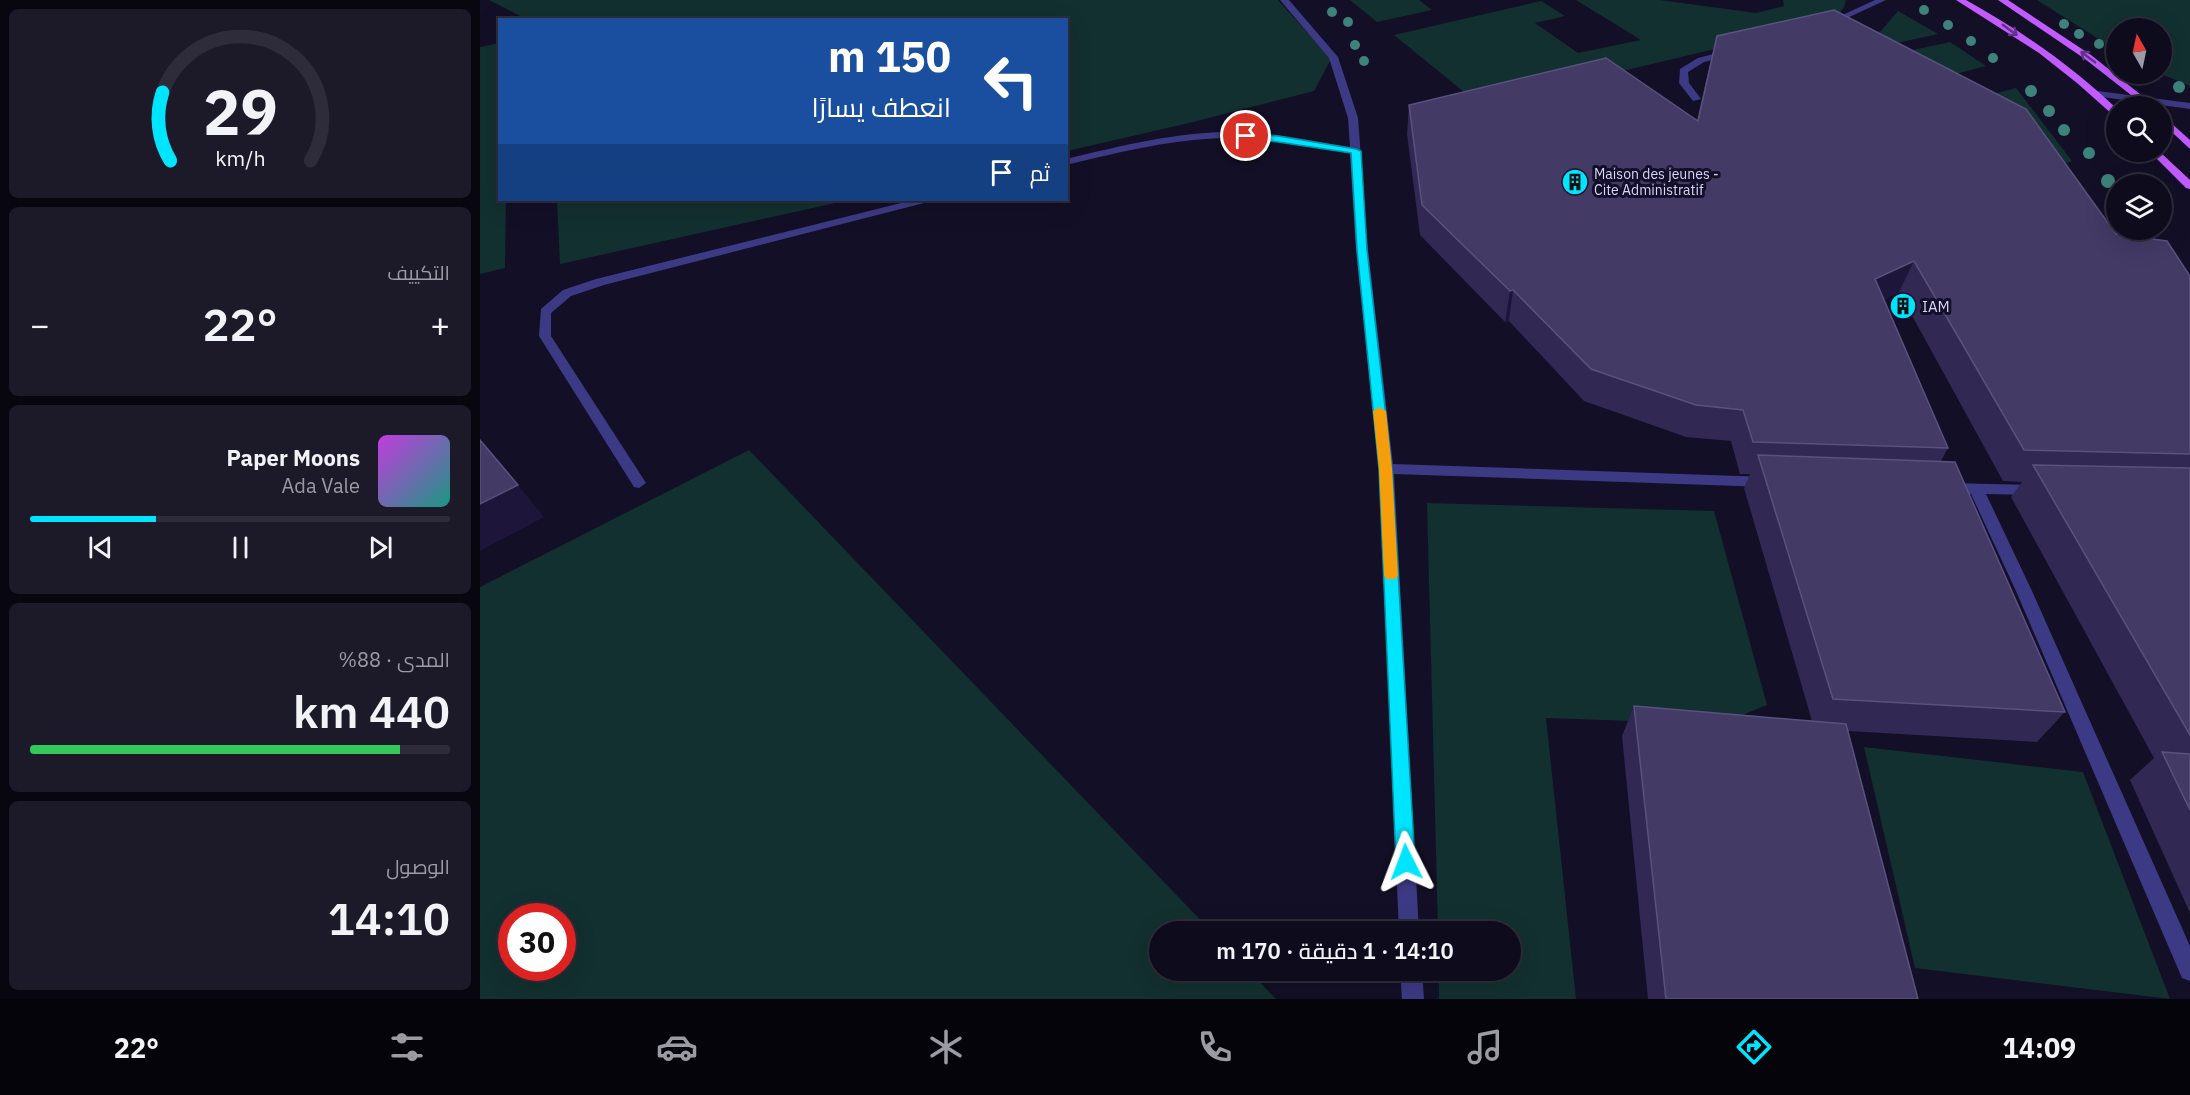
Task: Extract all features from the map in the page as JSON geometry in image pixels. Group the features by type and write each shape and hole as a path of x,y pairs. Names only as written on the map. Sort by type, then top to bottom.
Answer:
{"main road":[{"path":"1960,0 2000,22 2098,94 2106,102"},
{"path":"2002,0 2058,36 2137,96"},
{"path":"2172,128 2190,146"},
{"path":"2165,162 2190,186"}],"street":[{"path":"1284,0 1333,57 1353,118 1362,250 1386,469 1408,921"},
{"path":"1813,30 1882,0"},
{"path":"1696,99 1684,83 1683,71 1701,60 1735,51"},
{"path":"2098,94 2108,96"},
{"path":"2172,105 2190,106"},
{"path":"1068,162 1152,142 1230,135 1278,139 1356,151"},
{"path":"639,483 545,336 545,312 567,293 600,282 920,201"},
{"path":"1386,469 1777,483"},
{"path":"1930,487 2048,490"},
{"path":"1976,488 2024,591 2190,970"},
{"path":"1412,981 1413,999"}],"green space":[{"path":"489,0 1278,0 1331,59 1314,91 1068,151 1068,18 524,18"},
{"path":"1350,0 1419,0 1432,10 1377,22"},
{"path":"1576,0 1660,0 1756,13 1784,6 1783,0 1846,0 1839,14 1719,48 1480,105 1394,35 1541,1 1565,16 1535,23 1578,53 1641,40"},
{"path":"2037,0 2190,0 2190,86 2172,79 2172,18 2106,18 2106,44"},
{"path":"1898,11 1938,34 1879,47 1863,38 1881,31"},
{"path":"1950,42 1986,66 1940,78 1895,54"},
{"path":"498,43 498,201 506,201 505,268 480,274 480,47"},
{"path":"2016,88 2072,161 2049,170 1978,98"},
{"path":"557,201 844,201 560,264"},
{"path":"749,450 1201,921 1149,921 1149,981 1259,981 1276,999 480,999 480,587"},
{"path":"1427,503 1714,511 1767,705 1720,724 1546,718 1576,999 1439,999 1439,981 1521,981 1521,921 1438,921"},
{"path":"1864,747 2083,772 2170,999 1915,968"}],"building":[{"path":"1834,10 2026,109 2106,220 2106,240 2167,241 2190,276 2190,454 2024,450 1914,261 1875,279 1948,448 1753,442 1743,410 1696,405 1591,369 1513,290 1510,291 1422,205 1409,105 1606,58 1698,121 1717,36"},
{"path":"480,440 518,485 480,504"},
{"path":"1758,455 1955,462 2065,712 1833,699"},
{"path":"2033,465 2190,468 2190,735"},
{"path":"1634,706 1846,724 1918,999 1666,999"},
{"path":"2162,752 2190,754 2190,810"}],"slow traffic":[{"path":"1379,411 1386,469 1391,575"}],"place":[{"name":"Maison des jeunes - Cite Administratif","path":"1575,182"},
{"name":"IAM","path":"1903,306"}],"route":[{"path":"1246,136 1356,151 1362,250 1386,469 1406,862"}]}
